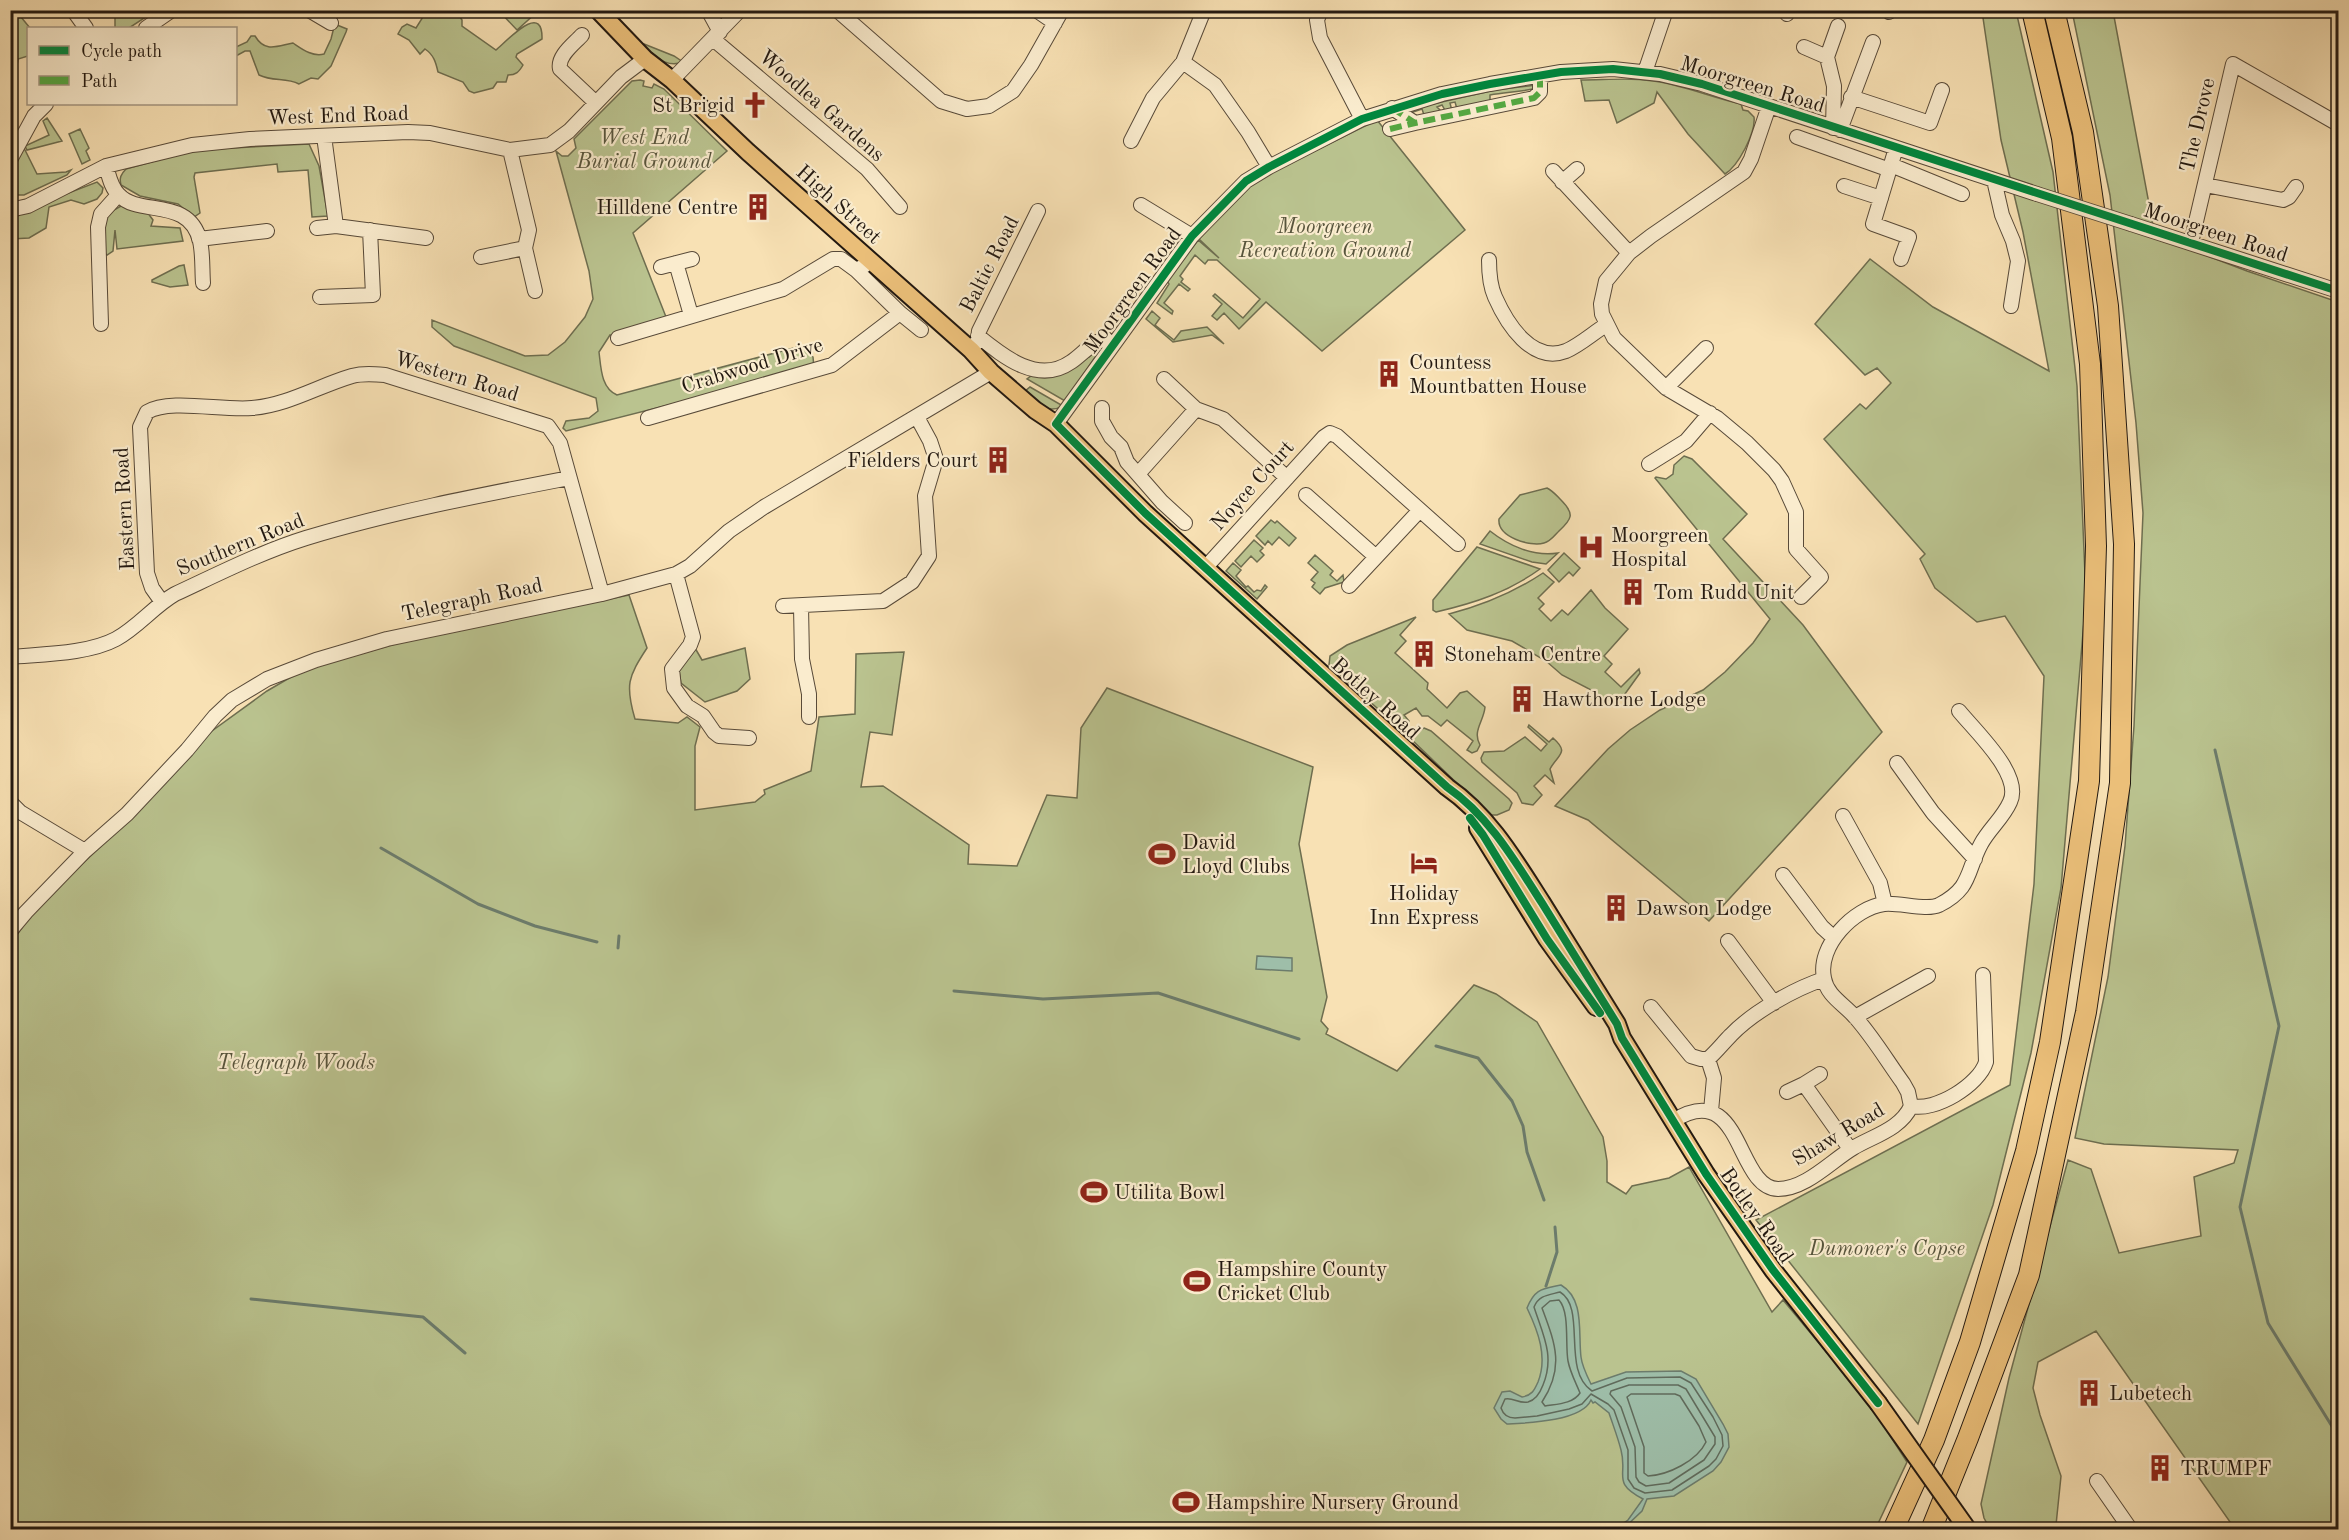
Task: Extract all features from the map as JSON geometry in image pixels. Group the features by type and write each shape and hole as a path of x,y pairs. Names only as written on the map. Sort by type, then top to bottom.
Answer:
{"highway":[{"path":"1893,1530 1934,1440 1971,1342 2026,1151 2050,1041 2089,781 2096,546 2090,364 2062,138 2032,10"},
{"path":"1931,1530 2029,1275 2086,1012 2120,783 2124,544 2108,306 2083,132 2054,10"}],"main road":[{"name":"High Street","path":"598,10 645,59 672,80 863,265 975,343 991,372 1035,411 1056,424"},
{"name":"Botley Road","path":"1056,424 1145,513 1447,787 1483,835 1578,985 1622,1038 1706,1174 1773,1270 1878,1403 1968,1530"}],"street":[{"path":"73,10 85,27"},
{"path":"147,27 172,10"},
{"path":"309,10 327,17"},
{"path":"708,10 716,35"},
{"path":"672,80 740,10"},
{"path":"837,10 941,101 967,109 989,106 1013,91 1031,65 1062,10"},
{"path":"1036,10 1054,23"},
{"path":"1131,141 1153,98 1184,62 1204,10"},
{"path":"1321,10 1317,20 1320,38 1362,118"},
{"path":"1645,72 1666,10"},
{"path":"1837,129 1834,86 1827,57 1838,26"},
{"path":"582,35 560,59 559,64 560,69 595,102"},
{"name":"Woodlea Gardens","path":"716,35 869,166 900,207"},
{"path":"1837,129 1873,42"},
{"path":"1804,47 1827,57"},
{"name":"West End Road","path":"10,210 28,206 106,166 192,145 250,139 381,132 430,133 510,150 550,145 569,131 621,77 645,59"},
{"path":"1184,62 1215,85 1269,167"},
{"name":"The Drove","path":"2191,243 2233,64 2338,124"},
{"name":"Moorgreen Road","path":"1056,424 1192,236 1246,181 1362,118 1442,94 1561,72 1613,69 1645,72 1702,84 2338,291"},
{"path":"1390,129 1536,97 1540,92 1540,76"},
{"path":"1851,97 1930,123 1942,90"},
{"path":"10,160 34,116 45,105"},
{"path":"1769,106 1751,159 1744,172 1629,253 1611,273 1604,287 1601,304 1606,325 1614,338 1666,388 1681,399 1710,413 1761,457 1782,482 1796,512 1796,549 1821,577 1801,597"},
{"path":"1392,108 1415,123"},
{"path":"324,136 336,226"},
{"path":"1797,137 1962,194"},
{"path":"1896,148 1873,224 1909,237 1901,259"},
{"path":"510,150 529,230 525,248 535,291"},
{"path":"106,166 118,195 132,203 173,210 191,224 199,239 203,283"},
{"path":"1562,182 1577,169"},
{"path":"1553,171 1629,253"},
{"path":"1994,180 2002,230 2018,261 2011,306"},
{"path":"2205,185 2283,200 2289,197 2296,187"},
{"path":"1844,186 1881,198"},
{"path":"100,324 98,227 101,214 118,195"},
{"path":"1141,205 1192,236"},
{"name":"Baltic Road","path":"1038,211 975,343 1014,363 1033,369 1047,370 1065,366 1097,341 1106,339"},
{"path":"317,228 336,226 426,238"},
{"path":"320,297 373,295 370,230"},
{"path":"199,239 267,231"},
{"path":"481,257 525,248"},
{"path":"661,267 692,259"},
{"path":"618,338 783,289 833,259 863,265 900,313 921,330"},
{"path":"1488,260 1495,297 1509,323 1528,345 1550,354 1566,351 1606,325"},
{"path":"676,263 691,315"},
{"name":"Crabwood Drive","path":"648,418 832,365 900,313"},
{"path":"1666,388 1706,348"},
{"name":"Telegraph Road","path":"10,931 85,851 127,814 187,750 214,716 232,700 267,679 316,660 387,639 602,594 676,574 690,566 729,531 764,507 991,372"},
{"name":"Western Road","path":"147,412 165,405 226,409 263,406 302,396 353,376 385,375 548,426 560,443 602,594"},
{"path":"1164,379 1196,409 1223,419 1287,477"},
{"path":"1102,408 1102,421 1111,437 1121,447 1127,462 1162,502 1185,523"},
{"path":"1138,474 1196,409"},
{"name":"Eastern Road","path":"147,412 140,428 147,573 152,588 162,602"},
{"path":"1648,464 1686,441 1710,413"},
{"path":"783,606 883,601 912,582 929,556 925,496 936,459 930,441 917,417"},
{"name":"Noyce Court","path":"1206,567 1330,433 1337,436 1420,510"},
{"name":"Southern Road","path":"10,657 98,646 130,630 162,602 272,550 306,538 452,501 569,478"},
{"path":"1306,495 1375,556"},
{"path":"1349,586 1420,510 1458,544"},
{"path":"676,574 693,637 690,645 672,669 674,688 687,706 703,716 719,736 749,738"},
{"path":"801,606 802,659 809,693 809,717"},
{"path":"1959,711 2004,765 2012,784 2012,800 1982,843 1966,883 1953,897 1935,907 1885,904 1863,910 1834,938 1823,965 1824,979 1828,991 1855,1017 1903,1083 1911,1106 1920,1107 1932,1105 1958,1092 1975,1081 1982,1073 1986,1062 1983,975"},
{"path":"1897,763 1933,813 1975,859"},
{"path":"10,802 20,812 85,851"},
{"path":"1843,816 1880,883 1885,904"},
{"path":"1783,875 1822,927 1834,938"},
{"path":"1728,941 1774,1003"},
{"path":"1855,1017 1928,976"},
{"path":"1651,1007 1663,1031 1691,1056 1708,1059 1732,1034 1774,1003 1824,979"},
{"path":"1673,1121 1697,1110 1711,1111 1714,1078 1708,1059"},
{"path":"1787,1092 1820,1074"},
{"path":"1804,1084 1850,1149"},
{"name":"Shaw Road","path":"1711,1111 1724,1122 1753,1171 1771,1188 1788,1188 1803,1181 1850,1149 1895,1126 1906,1116 1911,1106"},
{"path":"2097,1480 2131,1530"}],"green space":[{"path":"11,10 16,11 29,27 27,27 27,56 18,59 16,72 11,76"},
{"path":"536,10 537,12 517,30 499,11"},
{"path":"115,11 138,13 151,11 152,13 131,27 115,27"},
{"path":"456,11 462,20 462,26 496,50 515,33 531,23 537,23 541,28 542,39 517,54 516,57 523,65 517,73 508,75 506,82 497,82 493,88 474,93 469,91 463,82 438,72 434,59 428,51 425,49 420,54 409,40 398,34 407,24 416,28 426,12"},
{"name":"Dumoner's Copse","path":"1982,11 2016,11 2053,172 2077,386 2086,598 2061,888 2031,1053 1993,1205 1918,1424 1756,1220 2010,1085 2034,884 2044,676 2005,616 1977,622 1935,588 1920,559 1925,554 1824,439 1860,404 1866,409 1891,383 1877,368 1865,375 1815,324 1870,259 1933,307 2049,371 2023,232 2001,140"},
{"path":"2072,11 2113,11 2155,236 2338,302 2338,1529 2235,1529 2096,1331 2038,1362 2033,1388 2061,1476 2056,1525 2049,1529 1990,1529 1984,1518 1981,1504 2009,1378 2068,1160 2091,1169 2119,1253 2201,1236 2194,1177 2234,1163 2238,1150 2104,1144 2075,1138 2108,977 2125,846 2134,726 2143,513 2136,423 2110,195"},
{"path":"337,25 347,29 331,66 318,79 311,78 299,84 264,77 259,75 250,51 237,55 237,47 247,42 251,36 255,36 267,46 277,47 293,43 311,53 324,54 334,27"},
{"path":"644,44 683,62 671,64 666,62 656,57 643,46"},
{"path":"1581,80 1650,80 1741,104 1743,110 1748,111 1754,117 1752,132 1740,157 1725,174 1688,134 1657,92 1654,103 1617,123 1609,100 1585,101"},
{"name":"West End Burial Ground","path":"632,81 644,81 643,86 652,88 654,84 664,89 727,151 633,233 668,322 618,338 610,335 599,352 601,371 608,388 617,395 801,346 813,357 814,368 566,431 563,428 566,421 589,418 598,411 596,398 454,346 432,327 432,320 525,356 548,355 565,342 585,317 593,299 589,271 556,151 562,156 568,156 576,148 574,139"},
{"path":"1537,85 1537,88 1490,95 1490,102 1457,109 1455,102 1450,103 1452,111 1446,112 1442,105 1437,107 1441,111 1425,118 1422,109 1407,114 1406,110 1495,90"},
{"path":"47,118 62,141 27,150 25,146 49,135 43,121"},
{"name":"Moorgreen Recreation Ground","path":"1377,120 1465,230 1322,351 1266,302 1239,329 1224,313 1217,320 1212,316 1222,304 1213,296 1215,294 1243,318 1260,299 1217,260 1208,260 1205,264 1195,255 1180,276 1183,279 1181,282 1190,289 1188,291 1179,284 1164,303 1173,311 1172,314 1157,303 1169,284 1167,281 1198,240 1219,258 1199,239 1249,184"},
{"path":"80,129 89,148 86,151 90,160 82,164 69,134"},
{"path":"309,144 319,166 328,216 312,217 308,170 278,172 277,164 195,173 200,213 194,217 178,204 140,196 120,183 121,176 126,169 194,150"},
{"path":"22,148 37,174 71,170 67,175 24,195 14,195 11,191 11,177"},
{"path":"97,182 103,188 97,199 84,204 71,200 49,207 46,228 29,238 11,239 11,215"},
{"path":"121,206 147,212 153,220 151,226 180,228 183,241 117,249 115,230 113,251 107,255 102,252 105,215"},
{"path":"184,265 188,285 170,287 152,282 152,280"},
{"path":"1152,311 1160,318 1155,325 1174,340 1181,331 1207,327 1224,344 1212,335 1173,342 1146,319"},
{"path":"1105,343 1065,401 1027,379 1085,354 1089,357"},
{"path":"1030,387 1063,406 1052,409 1042,406 1024,392"},
{"path":"1684,456 1692,459 1747,514 1723,539 1803,625 1882,732 1709,921 1588,820 1555,806 1608,749 1630,730 1660,710 1703,690 1725,672 1753,643 1770,619 1655,478 1666,479 1673,474 1674,465"},
{"path":"1547,488 1561,500 1570,513 1567,523 1552,538 1538,544 1523,542 1503,531 1499,519 1520,495"},
{"path":"1271,520 1275,523 1277,521 1296,538 1289,546 1279,537 1272,545 1268,541 1265,545 1256,536"},
{"path":"1490,531 1505,541 1531,552 1558,553 1546,564 1532,562 1480,544"},
{"path":"1254,540 1263,548 1260,551 1264,555 1257,562 1251,556 1241,567 1235,561"},
{"path":"1477,547 1540,569 1491,596 1436,612 1433,610 1433,600"},
{"path":"1564,553 1580,568 1573,576 1569,572 1559,582 1548,570"},
{"path":"1315,555 1333,571 1330,575 1337,581 1343,575 1344,582 1325,588 1320,594 1312,587 1315,583 1311,580 1318,572 1308,563"},
{"path":"1233,563 1241,570 1236,576 1246,587 1248,586 1254,592 1261,591 1265,585 1267,587 1257,599 1226,571"},
{"path":"1543,573 1554,582 1538,598 1544,604 1539,609 1551,621 1562,610 1568,615 1591,590 1605,608 1628,629 1604,656 1612,664 1605,672 1621,687 1639,669 1640,673 1622,698 1612,701 1598,696 1597,693 1562,675 1546,661 1512,641 1467,630 1449,614 1498,598"},
{"name":"Telegraph Woods","path":"629,595 647,648 630,682 630,698 635,719 678,723 687,717 700,727 695,746 695,810 755,802 765,794 764,790 811,771 819,717 855,714 856,654 904,652 892,735 870,732 861,787 883,786 969,845 968,864 1017,866 1047,795 1077,798 1081,728 1107,688 1313,767 1299,844 1327,997 1321,1021 1328,1029 1326,1034 1397,1071 1474,985 1496,994 1537,1022 1603,1137 1607,1161 1607,1182 1626,1194 1632,1186 1669,1178 1689,1167 1772,1312 1783,1300 1869,1403 1907,1462 1875,1530 11,1530 10,945 34,910 126,822 205,736 267,691 303,670 413,639"},
{"path":"1416,617 1400,635 1406,641 1395,653 1428,683 1427,689 1447,708 1460,693 1467,691 1485,707 1477,735 1480,745 1477,751 1472,753 1467,750 1473,741 1447,720 1441,726 1428,716 1422,716 1416,708 1404,715 1409,721 1400,726 1396,725 1329,665 1330,656 1347,645"},
{"path":"695,648 702,660 745,648 750,679 737,691 705,702 681,683 679,671"},
{"path":"1529,725 1549,742 1553,738 1562,750 1550,769 1554,783 1545,775 1534,786 1542,795 1533,805 1522,803 1517,793 1482,762 1481,758 1484,752 1504,751 1525,737 1541,751 1547,744 1528,727"},
{"path":"1424,728 1431,731 1509,799 1512,803 1509,810 1490,815 1410,738"}],"water":[{"path":"1257,956 1292,958 1292,971 1256,969"},
{"path":"1561,1285 1569,1291 1577,1308 1582,1360 1591,1384 1626,1372 1681,1371 1696,1379 1728,1434 1729,1447 1713,1471 1674,1496 1647,1499 1642,1511 1623,1529 1615,1529 1628,1520 1643,1499 1627,1488 1624,1483 1623,1459 1609,1413 1591,1400 1586,1407 1566,1417 1541,1422 1507,1424 1494,1408 1502,1392 1510,1391 1522,1397 1530,1394 1535,1388 1541,1373 1542,1354 1538,1335 1527,1308 1537,1293"}],"waterway":[{"path":"2215,750 2279,1026 2240,1207 2268,1323 2338,1436"},
{"path":"381,848 478,904 535,926 597,942"},
{"path":"618,948 619,936"},
{"path":"954,991 1043,999 1158,993 1299,1039"},
{"path":"1436,1046 1478,1058 1512,1101 1523,1126 1527,1152 1544,1200"},
{"path":"1546,1286 1557,1252 1555,1227"},
{"path":"251,1299 423,1317 465,1353"}],"marked path":[{"path":"1392,108 1415,123 1534,98 1540,92 1540,76"},
{"path":"1390,129 1415,123"}],"cycle path":[{"path":"1878,1403 1773,1270 1706,1174 1542,903 1511,855 1488,825 1476,811 1145,513 1056,424 1192,236 1246,181 1362,119 1442,94 1561,72 1613,69 1660,74 1702,84 2338,291"},
{"path":"1470,818 1483,835 1547,939 1600,1013"}],"place":[{"name":"St Brigid","path":"755,105"},
{"name":"Hilldene Centre","path":"758,207"},
{"name":"Countess Mountbatten House","path":"1389,374"},
{"name":"Fielders Court","path":"998,460"},
{"name":"Moorgreen Hospital","path":"1591,547"},
{"name":"Tom Rudd Unit","path":"1633,592"},
{"name":"Stoneham Centre","path":"1424,654"},
{"name":"Hawthorne Lodge","path":"1522,699"},
{"name":"David Lloyd Clubs","path":"1162,854"},
{"name":"Holiday Inn Express","path":"1424,863"},
{"name":"Dawson Lodge","path":"1616,908"},
{"name":"Utilita Bowl","path":"1094,1192"},
{"name":"Hampshire County Cricket Club","path":"1197,1281"},
{"name":"Lubetech","path":"2089,1393"},
{"name":"TRUMPF","path":"2160,1468"},
{"name":"Hampshire Nursery Ground","path":"1186,1502"}]}
